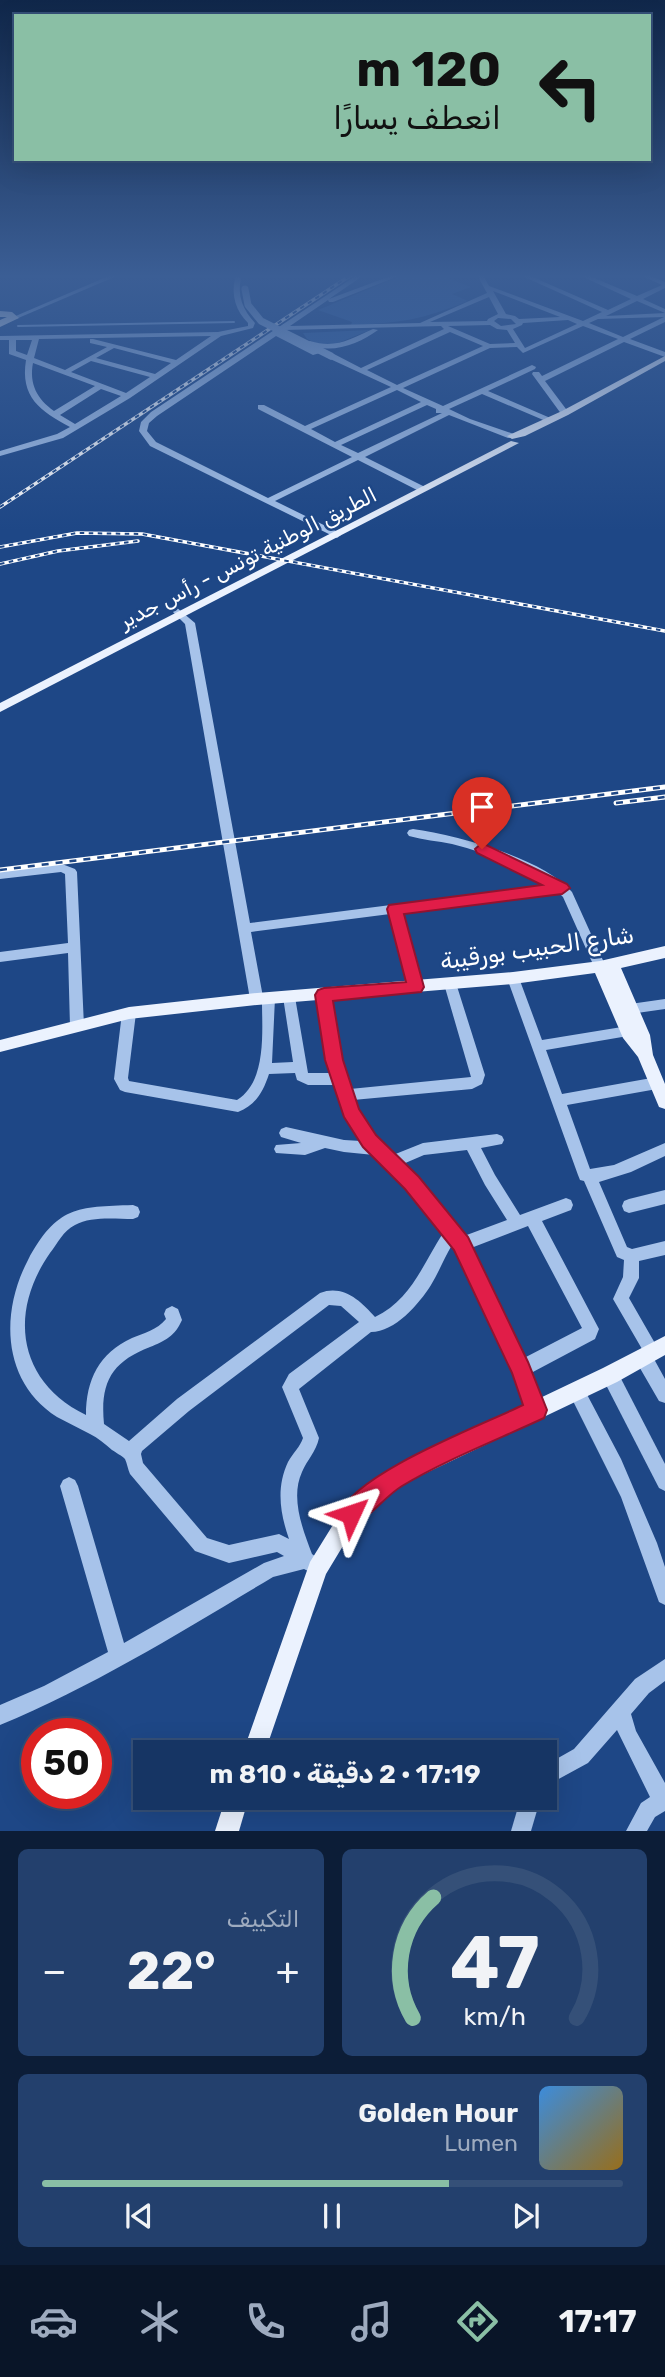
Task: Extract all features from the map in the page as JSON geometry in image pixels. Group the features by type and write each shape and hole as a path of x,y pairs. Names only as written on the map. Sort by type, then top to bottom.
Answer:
{"main road":[{"name":"الطريق الوطنية تونس - رأس جدير","path":"0,701 335,534 659,360"},
{"name":"الطريق الوطنية تونس - رأس جدير","path":"335,534 510,439 665,366"},
{"name":"الطريق الوطنية تونس - رأس جدير","path":"0,708 179,612"},
{"name":"شارع الحبيب بورقيبة","path":"0,1046 129,1013 513,978 606,966 665,952"},
{"path":"606,966 642,1035 645,1055"},
{"path":"606,966 628,1031 645,1055 665,1102"},
{"path":"258,1740 311,1564 351,1514 371,1494 396,1477 610,1375 653,1351"},
{"path":"227,1831 234,1810"}],"street":[{"path":"29,360 27,378 31,394 54,415 76,427"},
{"path":"35,360 127,396"},
{"path":"66,372 87,360"},
{"path":"96,360 155,376"},
{"path":"169,360 175,362"},
{"path":"234,360 154,414 145,422 143,431 153,444 335,534"},
{"path":"341,360 360,371"},
{"path":"341,360 444,412 510,439"},
{"path":"360,371 383,360"},
{"path":"303,430 457,360"},
{"path":"528,360 565,413"},
{"path":"540,380 582,360"},
{"path":"0,454 54,438 76,427 175,362"},
{"path":"28,368 44,365"},
{"path":"268,501 532,367"},
{"path":"54,415 99,387"},
{"path":"482,391 551,420"},
{"path":"334,445 424,402"},
{"path":"261,407 420,488"},
{"path":"129,1013 121,1079 125,1087 175,1093 238,1106 243,1105 256,1090 265,1069 263,999 244,928 190,623 179,612"},
{"path":"413,832 468,843 496,854 562,888 606,966"},
{"path":"0,875 62,867 71,872 77,1026"},
{"path":"244,928 562,888"},
{"path":"395,909 415,987"},
{"path":"0,957 74,947"},
{"path":"513,978 583,1172 589,1176 622,1252 632,1256 665,1248"},
{"path":"344,1095 472,1083 477,1080 478,1075 450,984"},
{"path":"324,995 344,1095 365,1135 393,1162 457,1238 521,1369 536,1410"},
{"path":"289,997 302,1076 308,1079 339,1079"},
{"path":"630,1009 665,1004"},
{"path":"538,1046 628,1031"},
{"path":"265,1069 300,1067"},
{"path":"558,1101 657,1083"},
{"path":"286,1133 324,1142 377,1149"},
{"path":"393,1162 423,1149 497,1140"},
{"path":"281,1149 305,1149 324,1142"},
{"path":"471,1143 490,1180 524,1221 591,1329 590,1334 521,1369"},
{"path":"589,1176 615,1170 665,1149"},
{"path":"629,1206 665,1197"},
{"path":"311,1564 279,1544 229,1554 201,1545 136,1468 132,1454 136,1445 183,1405 326,1298 335,1296 346,1299 370,1323 375,1326 381,1324 413,1297 426,1281 443,1244 524,1221 566,1205"},
{"path":"132,1454 96,1428 65,1414 43,1397 18,1354 16,1324 28,1276 62,1225 79,1216 133,1212"},
{"path":"632,1256 630,1282 627,1289 621,1293 621,1298 653,1351 665,1395"},
{"path":"96,1428 96,1399 109,1360 120,1351 165,1332 174,1320 172,1314"},
{"path":"311,1564 289,1506 289,1490 293,1470 311,1444 312,1438 290,1387 295,1380 370,1323"},
{"path":"610,1375 665,1482"},
{"path":"576,1391 603,1437 648,1539 665,1596"},
{"path":"69,1486 119,1657"},
{"path":"0,1715 41,1698 119,1657 270,1569 311,1564"},
{"path":"557,1770 581,1756 642,1686 665,1669"},
{"path":"620,1711 628,1735 664,1799 648,1811 636,1831"},
{"path":"520,1831 527,1810"}],"railway":[{"path":"0,507 222,360"},
{"path":"0,547 77,533 142,534 665,631"},
{"path":"0,564 58,551 138,541"},
{"path":"0,870 665,787"},
{"path":"616,803 665,797"}],"route":[{"path":"351,1514 371,1494 396,1477 536,1410 521,1369 461,1244 412,1183 369,1141 350,1112 334,1060 324,995 415,987 395,909 562,888 482,849"}]}
